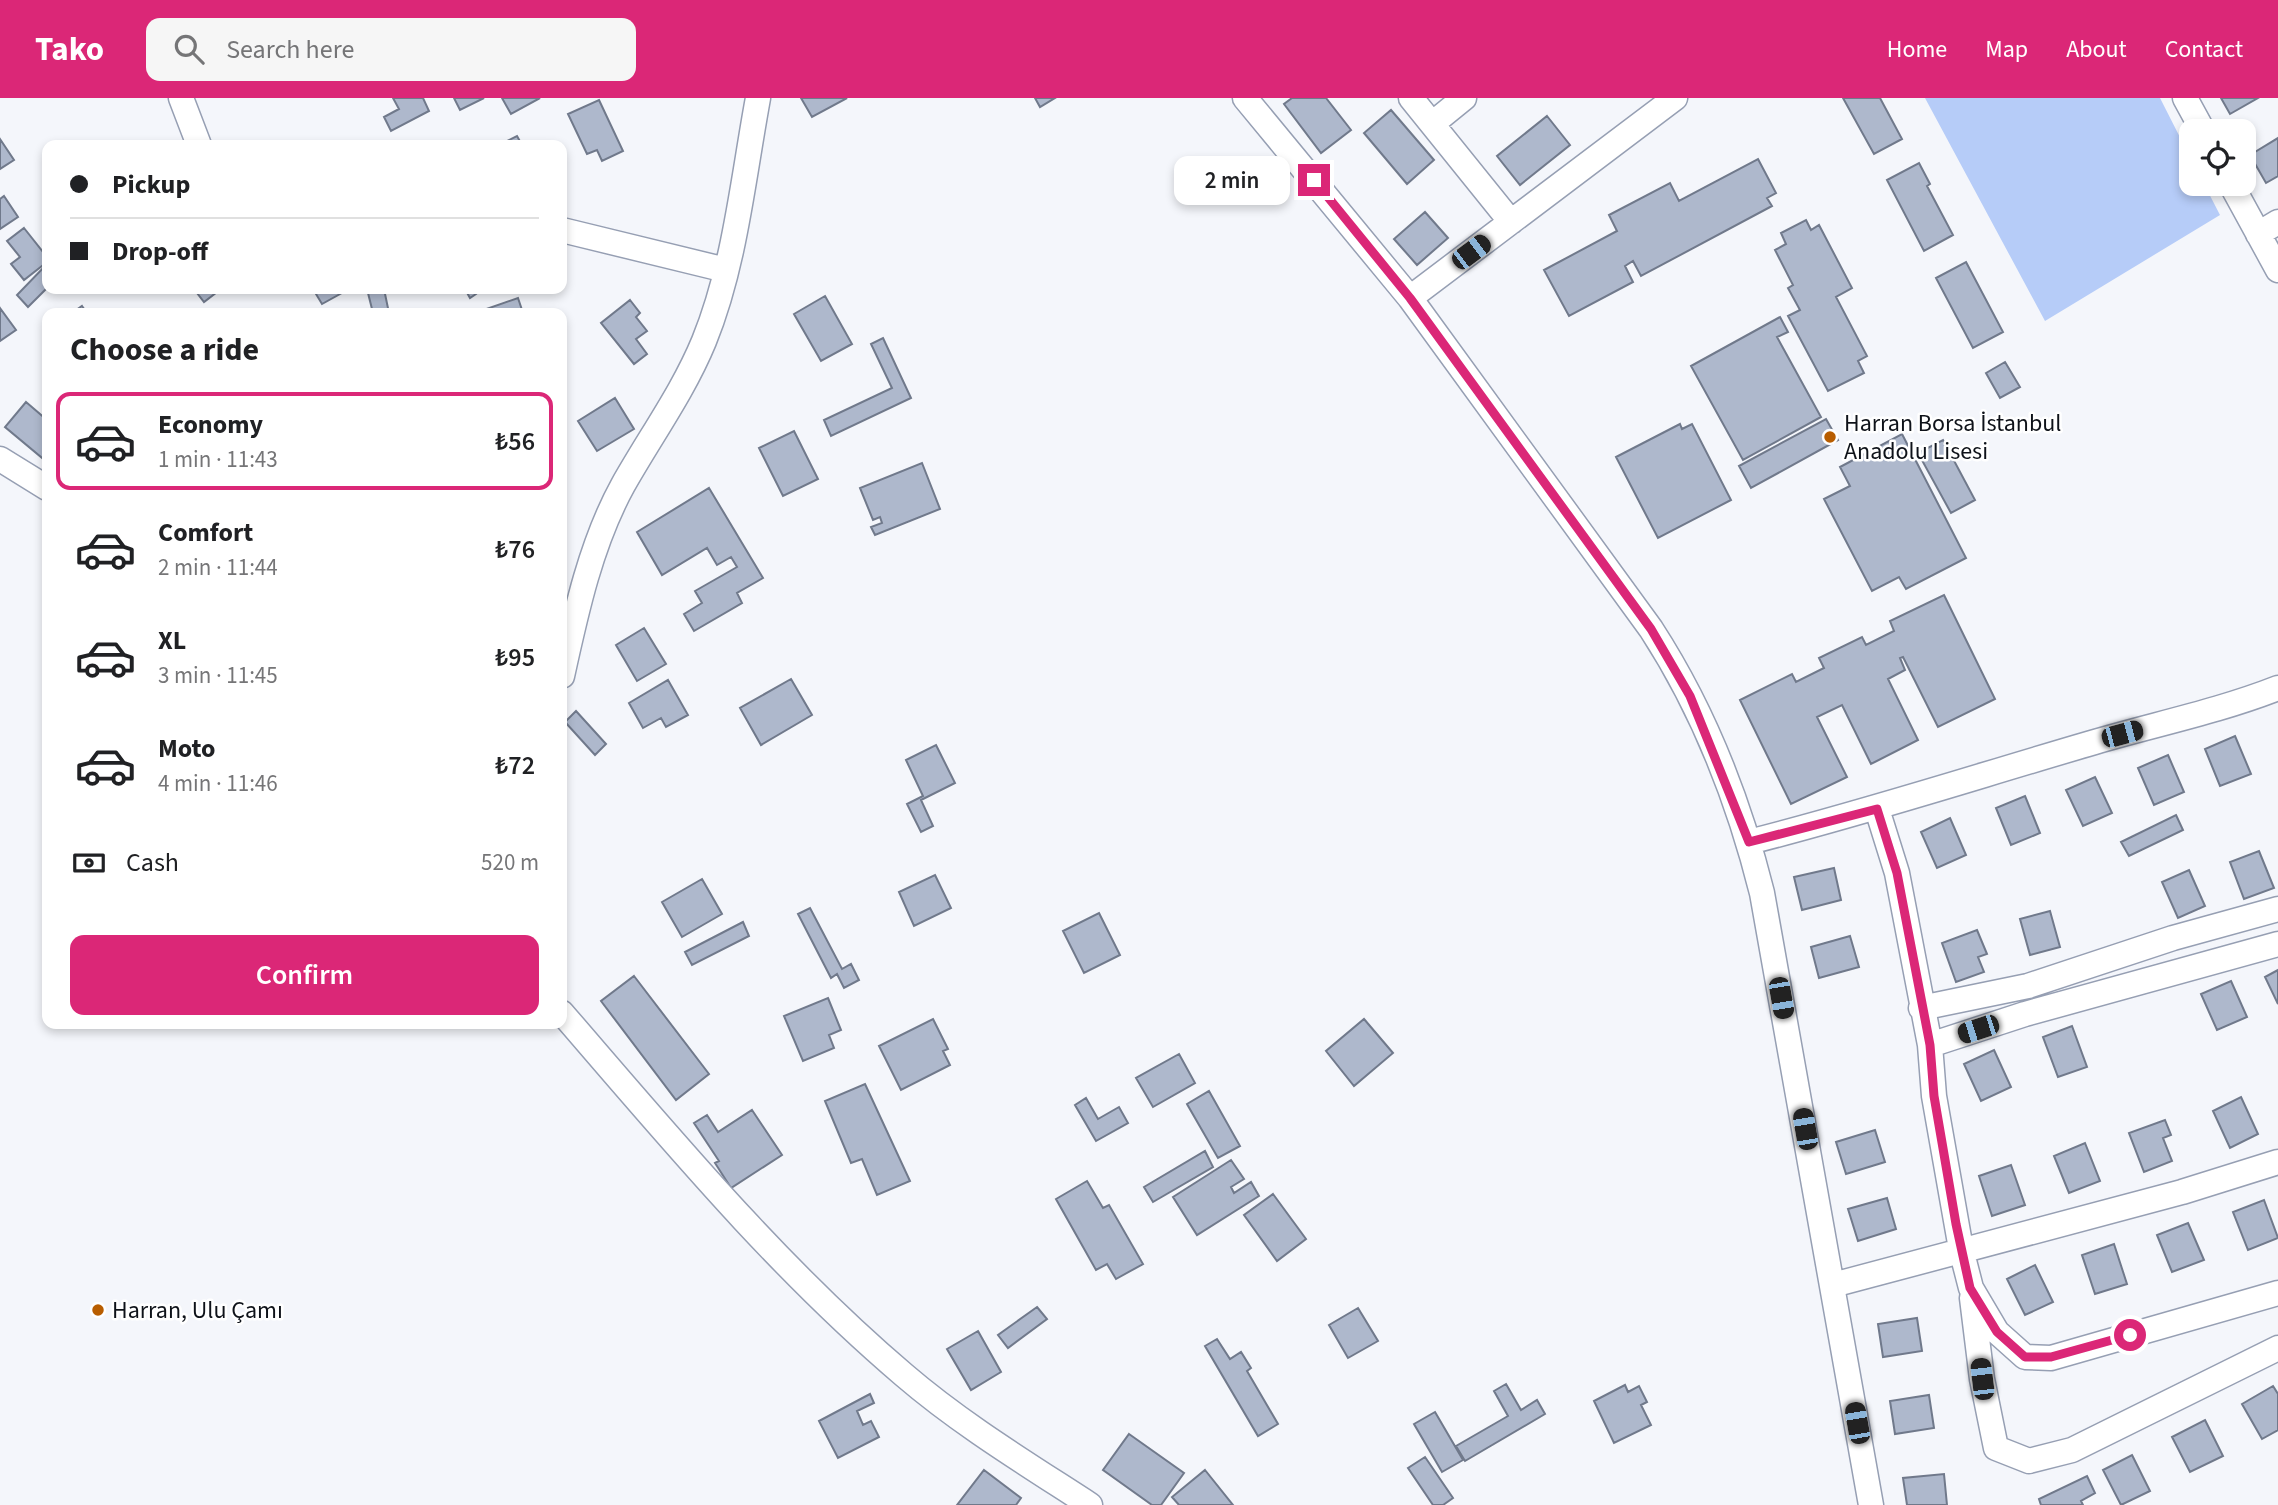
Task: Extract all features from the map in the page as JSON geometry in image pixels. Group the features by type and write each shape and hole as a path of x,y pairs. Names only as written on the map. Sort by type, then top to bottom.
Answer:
{"street":[{"path":"181,98 197,140"},
{"path":"567,654 575,619 604,527 623,486 688,378 705,338 726,270 758,98"},
{"path":"1245,98 1410,298 1670,658 1707,733 1749,842 1762,893 1871,1505"},
{"path":"1411,98 1511,222"},
{"path":"1432,124 1464,98"},
{"path":"1410,298 1675,98"},
{"path":"2185,98 2196,119"},
{"path":"2241,196 2268,228 2278,270"},
{"path":"567,231 726,270"},
{"path":"0,459 42,485"},
{"path":"1749,842 1877,809 2057,753 2249,699 2278,688"},
{"path":"1877,809 1897,873 1930,1045 1934,1096 1970,1288 1982,1379 1996,1448 2029,1461 2072,1450 2278,1348"},
{"path":"1921,1008 2028,986 2173,938 2278,909"},
{"path":"1930,1045 2025,1014 2278,944"},
{"path":"567,1019 738,1214 869,1343 933,1399 1015,1457 1090,1505"},
{"path":"1833,1285 2182,1192 2278,1162"},
{"path":"1970,1288 1997,1332 2025,1357 2051,1357 2278,1293"}],"shaded area":[{"path":"1925,98 2160,98 2179,135 2179,196 2210,196 2220,215 2045,321"}],"building":[{"path":"393,98 423,98 429,111 391,131 384,117 399,109"},
{"path":"454,98 484,98 460,110"},
{"path":"502,98 540,98 511,114"},
{"path":"801,98 847,98 812,117"},
{"path":"1035,98 1055,98 1040,107"},
{"path":"1292,98 1326,98 1351,130 1321,153 1284,104"},
{"path":"1843,98 1880,98 1902,139 1874,154"},
{"path":"2221,98 2258,98 2230,114"},
{"path":"599,100 623,151 602,161 597,150 587,154 568,114"},
{"path":"1391,110 1434,160 1407,184 1364,133"},
{"path":"1547,116 1570,145 1520,185 1497,156"},
{"path":"2278,138 2278,176 2266,183 2256,166 2256,151"},
{"path":"0,139 14,160 0,169"},
{"path":"1758,159 1776,193 1767,198 1772,206 1641,276 1633,261 1625,266 1633,282 1569,316 1544,270 1617,231 1609,215 1670,183 1679,201"},
{"path":"1919,163 1930,184 1927,186 1953,235 1924,251 1887,180"},
{"path":"4,196 18,217 0,229 0,199"},
{"path":"1425,212 1448,238 1417,265 1394,239"},
{"path":"1806,220 1811,230 1819,225 1852,288 1836,297 1867,356 1858,361 1864,373 1828,391 1788,316 1800,310 1788,288 1793,285 1775,250 1786,244 1781,233"},
{"path":"24,228 42,251 42,266 24,280 11,264 20,257 7,241"},
{"path":"1966,262 2003,332 1973,348 1936,278"},
{"path":"42,269 42,293 28,307 17,295"},
{"path":"198,294 214,294 204,302"},
{"path":"316,294 340,294 322,304"},
{"path":"368,294 385,294 388,308 372,308"},
{"path":"825,296 852,344 821,361 794,314"},
{"path":"518,298 521,308 489,308"},
{"path":"630,300 640,313 636,317 647,331 636,339 647,354 634,364 601,323"},
{"path":"0,308 16,330 0,341"},
{"path":"1780,317 1788,332 1777,337 1821,417 1743,460 1691,366"},
{"path":"883,338 911,398 831,436 824,420 892,388 871,344"},
{"path":"2005,362 2020,387 2000,398 1986,373"},
{"path":"615,398 634,429 597,451 578,421"},
{"path":"26,402 42,416 42,458 5,427"},
{"path":"1826,419 1838,440 1751,488 1739,466"},
{"path":"1680,424 1682,429 1692,424 1731,500 1658,538 1616,457"},
{"path":"794,431 818,479 783,496 759,448"},
{"path":"1902,434 1966,558 1906,589 1899,577 1872,591 1824,499 1850,486 1840,467"},
{"path":"1943,440 1975,500 1951,513 1918,453"},
{"path":"922,463 940,509 875,535 871,527 882,523 880,517 873,520 860,488"},
{"path":"709,488 763,578 737,593 742,603 694,631 684,614 702,603 695,591 737,567 731,557 717,565 707,548 662,575 637,532"},
{"path":"1944,595 1995,699 1938,727 1903,657 1900,658 1905,670 1888,679 1918,740 1871,764 1842,705 1817,717 1847,777 1791,804 1740,700 1792,674 1796,682 1824,668 1819,658 1862,637 1866,645 1894,631 1890,621"},
{"path":"644,628 666,664 637,681 616,645"},
{"path":"791,679 812,715 761,745 740,708"},
{"path":"668,680 688,715 666,727 661,718 643,728 629,703"},
{"path":"576,711 606,744 595,755 567,724 567,720"},
{"path":"2235,736 2251,774 2220,786 2205,749"},
{"path":"936,745 955,783 921,800 933,826 921,832 907,804 923,796 906,760"},
{"path":"2168,755 2184,792 2154,805 2138,768"},
{"path":"2095,777 2112,813 2083,826 2066,790"},
{"path":"2025,796 2040,833 2011,845 1996,808"},
{"path":"2176,815 2183,830 2129,856 2121,842"},
{"path":"1950,818 1966,855 1937,868 1921,832"},
{"path":"2259,851 2274,888 2244,899 2230,862"},
{"path":"1834,868 1841,900 1802,910 1794,877"},
{"path":"2189,870 2205,906 2178,918 2162,882"},
{"path":"935,875 951,908 914,926 899,892"},
{"path":"702,879 722,914 682,937 662,902"},
{"path":"810,908 842,969 851,964 859,980 844,988 837,974 831,978 798,914"},
{"path":"2050,911 2060,947 2030,955 2020,919"},
{"path":"1099,913 1120,955 1084,973 1063,931"},
{"path":"743,922 749,936 692,965 685,952"},
{"path":"1977,930 1987,954 1978,957 1984,972 1956,982 1942,943"},
{"path":"1850,936 1859,967 1819,978 1811,947"},
{"path":"2278,970 2278,1004 2265,977"},
{"path":"634,976 709,1074 676,1100 601,1001"},
{"path":"2231,981 2247,1017 2217,1030 2201,994"},
{"path":"828,998 841,1030 829,1035 834,1048 803,1061 784,1016"},
{"path":"933,1019 948,1049 943,1051 950,1065 901,1090 879,1046"},
{"path":"1364,1019 1393,1053 1354,1086 1326,1051"},
{"path":"2072,1026 2087,1067 2058,1077 2043,1037"},
{"path":"1994,1050 2011,1087 1981,1101 1964,1064"},
{"path":"1179,1054 1195,1083 1153,1107 1136,1078"},
{"path":"865,1084 910,1181 877,1195 862,1159 851,1163 825,1101"},
{"path":"1209,1091 1240,1146 1218,1158 1187,1104"},
{"path":"2241,1097 2258,1134 2230,1148 2213,1111"},
{"path":"1086,1098 1098,1119 1119,1107 1128,1123 1096,1141 1075,1105"},
{"path":"752,1110 782,1155 731,1188 715,1163 719,1161 694,1123 707,1115 718,1132"},
{"path":"2165,1120 2171,1135 2163,1138 2172,1161 2144,1172 2129,1133"},
{"path":"1875,1130 1885,1162 1846,1174 1836,1142"},
{"path":"2085,1143 2100,1181 2069,1193 2054,1156"},
{"path":"1205,1151 1213,1167 1153,1202 1144,1187"},
{"path":"1231,1160 1244,1179 1231,1187 1234,1193 1251,1182 1259,1196 1197,1235 1173,1197"},
{"path":"2011,1165 2025,1205 1992,1216 1979,1176"},
{"path":"1087,1181 1103,1208 1109,1205 1143,1264 1116,1279 1107,1264 1096,1270 1056,1199"},
{"path":"1273,1194 1306,1239 1277,1261 1244,1215"},
{"path":"1887,1198 1896,1229 1858,1241 1848,1209"},
{"path":"2264,1200 2278,1238 2248,1250 2233,1212"},
{"path":"2188,1223 2204,1260 2172,1272 2157,1235"},
{"path":"2114,1244 2127,1284 2095,1294 2082,1255"},
{"path":"2035,1265 2053,1302 2025,1315 2007,1279"},
{"path":"1037,1307 1047,1319 1008,1348 998,1335"},
{"path":"1358,1308 1378,1341 1348,1358 1329,1325"},
{"path":"1917,1318 1922,1351 1883,1357 1878,1324"},
{"path":"978,1331 1001,1372 971,1390 947,1349"},
{"path":"1217,1339 1230,1359 1241,1352 1251,1368 1247,1371 1278,1424 1258,1436 1205,1346"},
{"path":"1506,1384 1521,1410 1537,1400 1545,1414 1465,1461 1456,1446 1508,1416 1494,1391"},
{"path":"1625,1385 1628,1392 1639,1386 1647,1402 1641,1405 1651,1425 1614,1443 1594,1401"},
{"path":"2273,1386 2278,1394 2278,1430 2262,1439 2242,1404"},
{"path":"870,1394 874,1403 857,1411 863,1425 871,1421 879,1437 838,1458 819,1421"},
{"path":"1929,1395 1934,1428 1895,1434 1890,1401"},
{"path":"1435,1412 1463,1460 1442,1472 1414,1424"},
{"path":"2205,1420 2223,1456 2190,1472 2172,1437"},
{"path":"1129,1434 1184,1473 1161,1505 1152,1505 1103,1470"},
{"path":"2132,1455 2150,1491 2121,1505 2103,1470"},
{"path":"1425,1457 1453,1498 1443,1505 1433,1505 1408,1468"},
{"path":"984,1470 1021,1498 1016,1505 957,1505"},
{"path":"1205,1470 1233,1505 1179,1505 1172,1497"},
{"path":"1944,1474 1947,1505 1907,1505 1903,1478"},
{"path":"2087,1476 2095,1493 2081,1501 2083,1505 2041,1505 2039,1499"}],"place":[{"name":"Harran Borsa İstanbul Anadolu Lisesi","path":"1830,437"},
{"name":"Harran, Ulu Çamı","path":"98,1310"}],"route":[{"path":"1314,180 1410,298 1651,629 1690,696 1749,842 1877,809 1897,873 1930,1045 1934,1096 1961,1249 1970,1288 1997,1332 2025,1357 2051,1357 2130,1335"}]}
